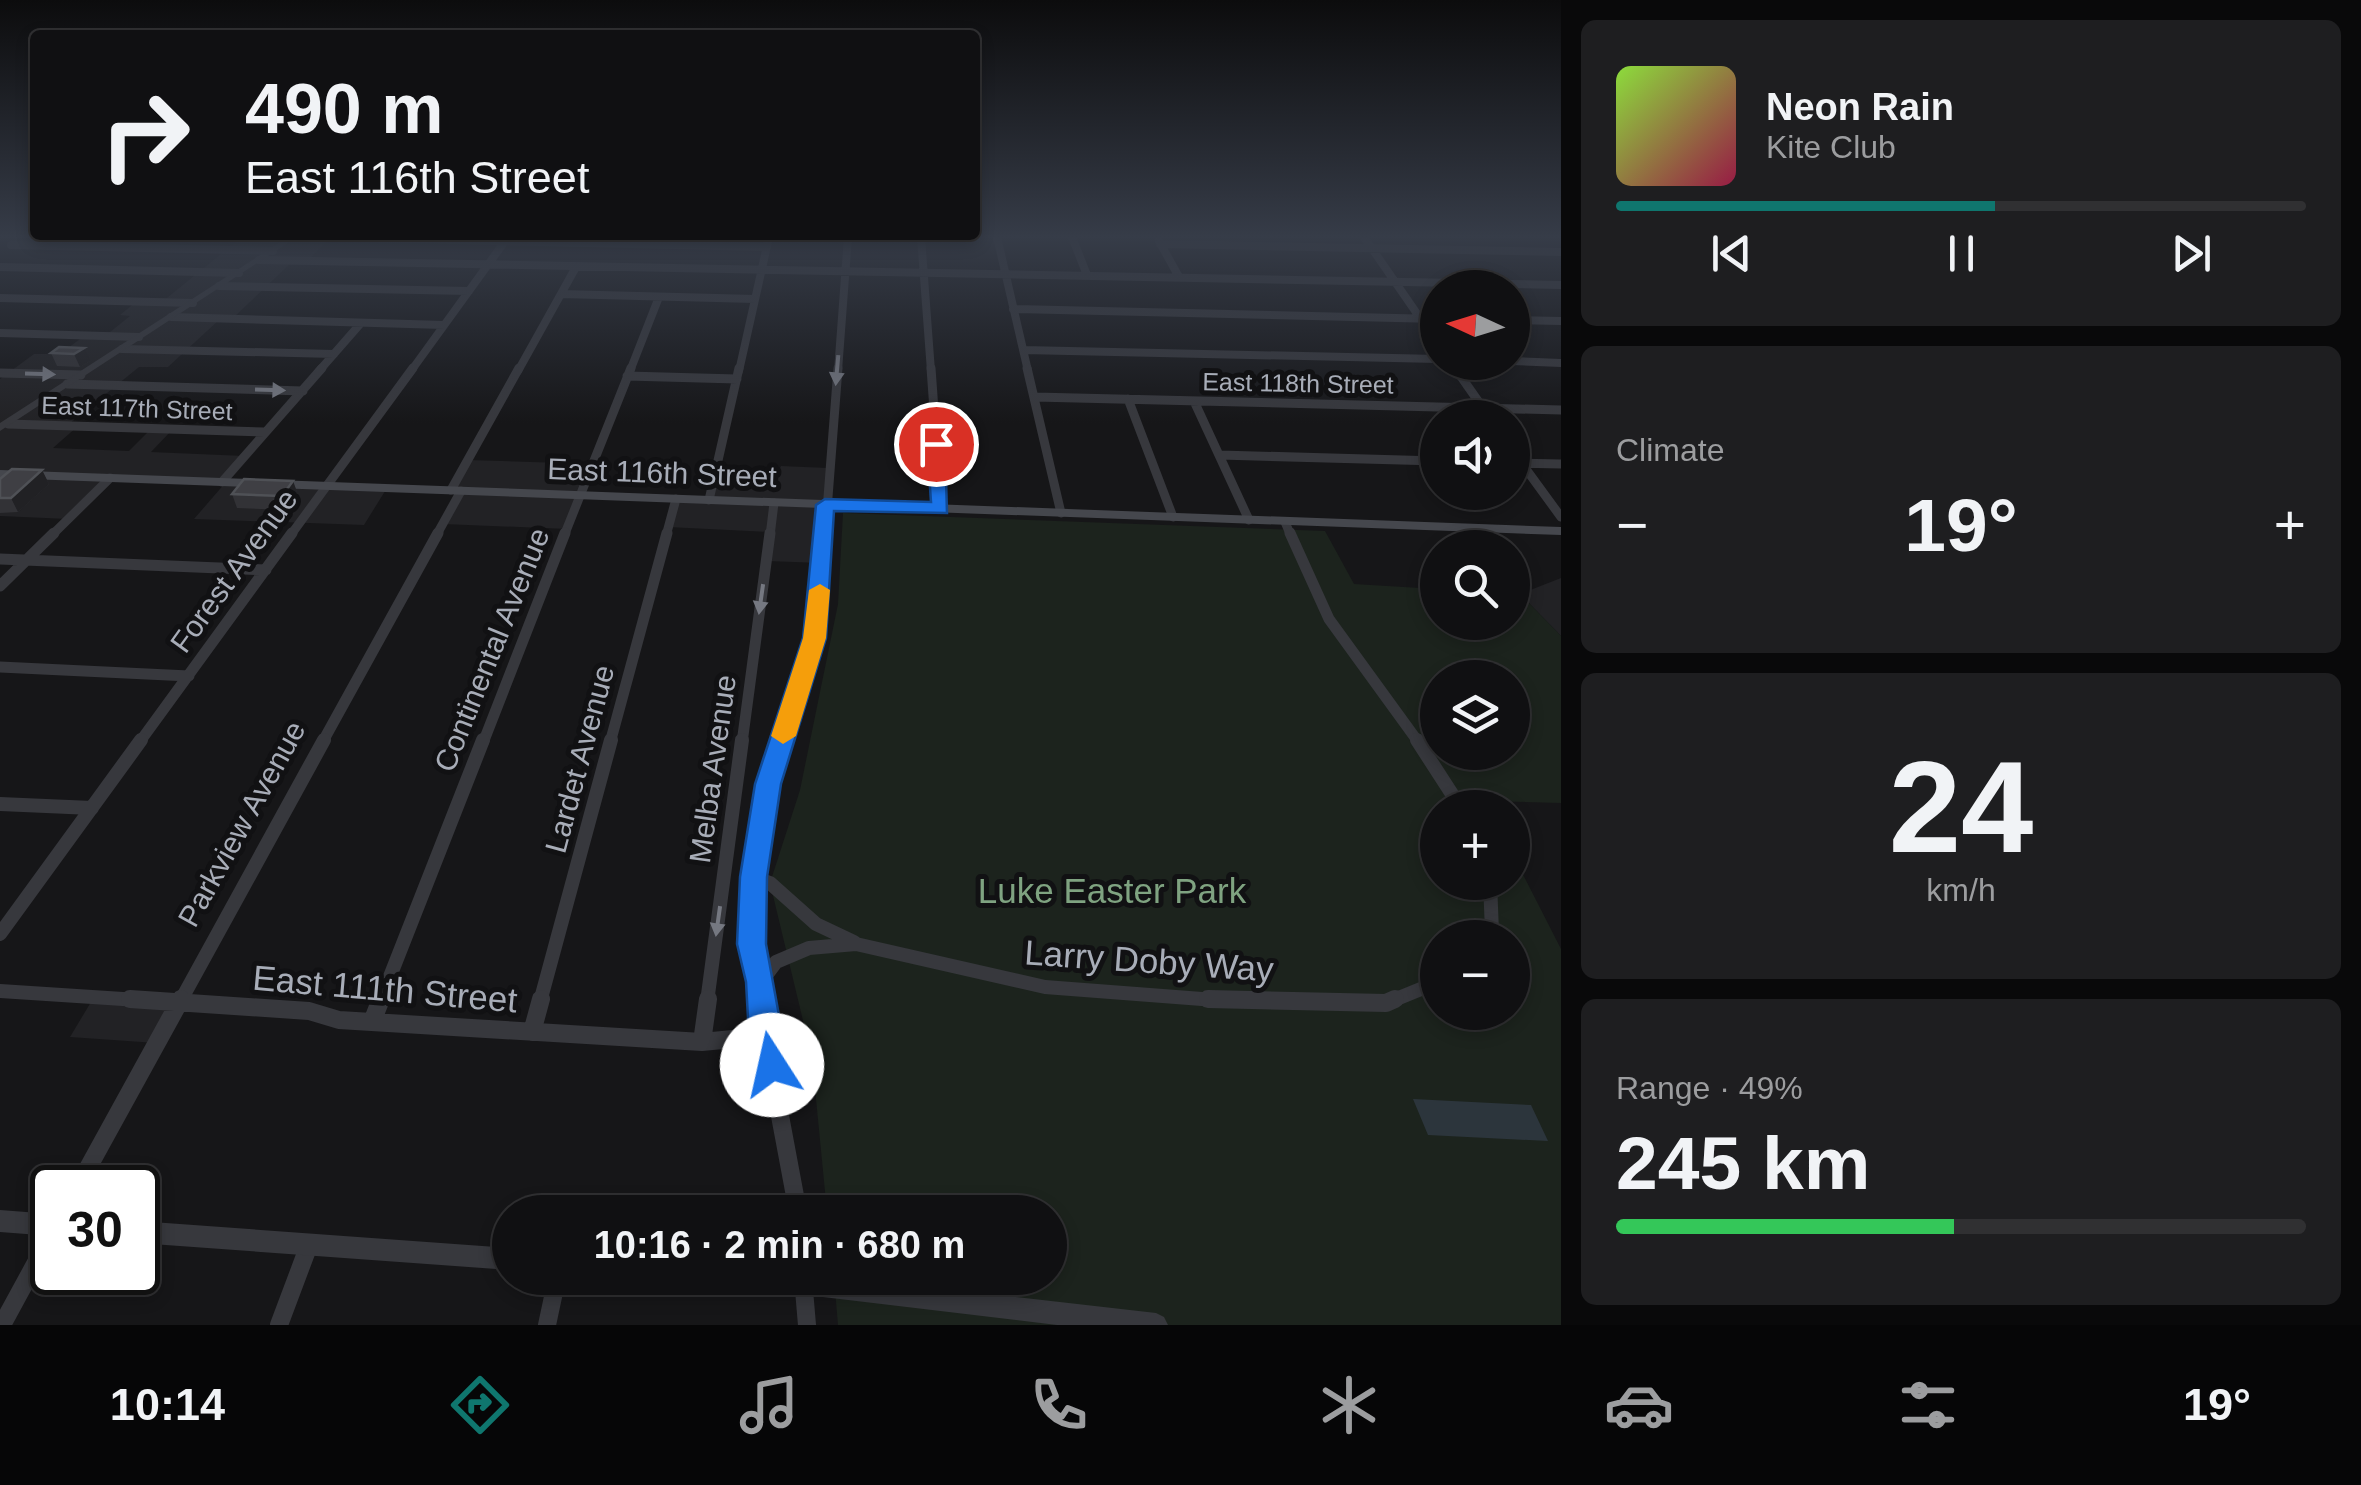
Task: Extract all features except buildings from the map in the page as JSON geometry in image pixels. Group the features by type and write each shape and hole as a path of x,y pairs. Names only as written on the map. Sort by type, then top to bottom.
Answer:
{"main road":[{"name":"East 116th Street","path":"0,474 1561,531"}],"street":[{"path":"32,299 193,303"},
{"path":"5,423 199,299"},
{"name":"Forest Avenue","path":"0,934 463,299"},
{"name":"Parkview Avenue","path":"89,1165 558,299"},
{"name":"Continental Avenue","path":"372,1022 657,299"},
{"path":"709,500 755,299 747,299"},
{"path":"796,1195 786,1124 764,1036 761,982 751,944 754,877 768,784 814,638 843,299"},
{"path":"926,299 941,508"},
{"path":"1012,299 1061,514"},
{"path":"1406,299 1419,318"},
{"path":"1014,310 1419,318"},
{"path":"171,317 444,325"},
{"path":"1530,320 1561,321"},
{"path":"222,482 362,323"},
{"path":"0,333 138,337"},
{"path":"122,349 334,354"},
{"path":"1024,350 1420,360"},
{"path":"1530,361 1561,362"},
{"path":"0,373 81,376"},
{"path":"627,376 737,380"},
{"path":"67,384 303,391"},
{"name":"East 118th Street","path":"1035,397 1420,406"},
{"path":"1128,399 1173,517"},
{"path":"1194,401 1249,520"},
{"name":"East 118th Street","path":"1530,409 1561,410"},
{"name":"East 117th Street","path":"5,423 266,432"},
{"path":"1220,454 1420,460"},
{"path":"1530,463 1561,464"},
{"path":"0,586 110,478"},
{"path":"1530,479 1561,517"},
{"name":"Lardet Avenue","path":"532,1032 676,499"},
{"name":"Melba Avenue","path":"702,1042 774,503"},
{"path":"1284,522 1310,584 1337,632 1397,711 1449,790"},
{"path":"0,559 266,570"},
{"path":"0,667 189,676"},
{"path":"0,804 92,808"},
{"name":"Larry Doby Way","path":"754,877 770,883 816,924 856,944 1044,987 1215,1000 1386,1003 1420,989"},
{"name":"Larry Doby Way","path":"761,982 776,962 809,948 856,944"},
{"name":"East 111th Street","path":"0,991 309,1010 340,1020 532,1032 702,1042 764,1036"},
{"path":"0,1221 30,1226"},
{"path":"160,1234 492,1258"},
{"path":"279,1325 309,1244"},
{"path":"2,1325 30,1271"},
{"path":"546,1325 552,1295"},
{"path":"805,1295 806,1325"},
{"path":"926,1295 1156,1325"}],"shaded area":[{"path":"166,299 253,299 232,319 220,319 168,367 139,367 69,424 78,426 53,448 129,451 152,428 173,429 151,452 245,456 222,482 110,478 68,519 0,516 0,379 34,354 60,354 84,336 105,336 130,316 120,315 137,301"},
{"path":"468,460 593,464 568,529 443,524 461,492 451,490"},
{"path":"781,466 828,468 821,563 767,561 770,532 668,527 676,499 709,500 717,468 779,470"},
{"path":"226,482 387,488 364,525 194,519"},
{"path":"1561,578 1561,636 1530,604 1530,590"},
{"path":"94,997 178,1002 156,1043 70,1037"},
{"path":"1413,1099 1531,1105 1548,1141 1428,1135"}],"green space":[{"name":"Luke Easter Park","path":"843,513 1325,531 1354,584 1420,588 1420,640 1530,640 1530,604 1561,636 1561,803 1530,802 1530,790 1420,790 1420,900 1530,900 1530,888 1561,949 1561,1325 838,1325 835,1295 1067,1295 1067,1195 825,1195 812,1058 770,883 800,790 838,604"}],"slow traffic":[{"path":"783,736 814,638 820,590"}],"route":[{"path":"772,1065 764,1036 761,982 751,944 754,877 768,784 814,638 825,505 941,508 936,444"}]}
